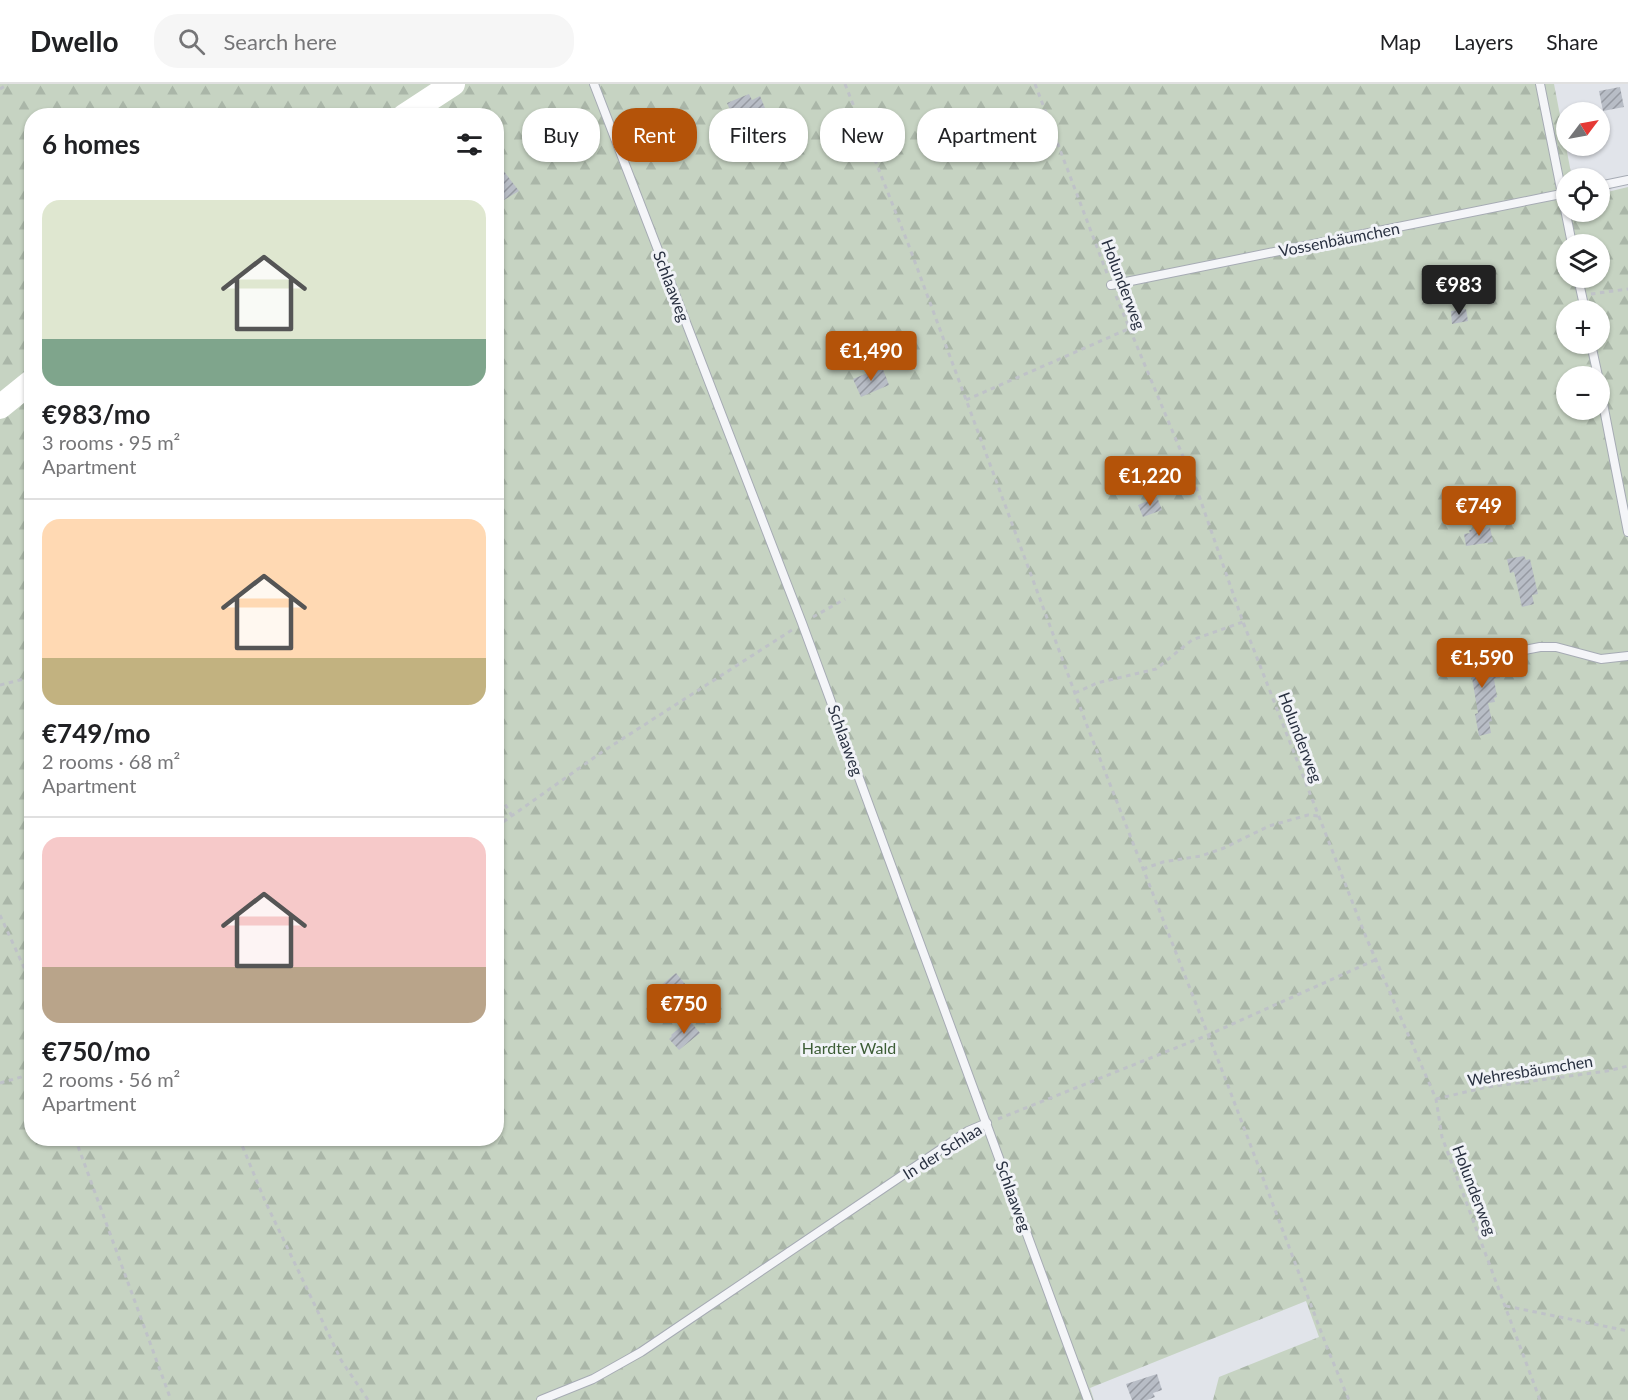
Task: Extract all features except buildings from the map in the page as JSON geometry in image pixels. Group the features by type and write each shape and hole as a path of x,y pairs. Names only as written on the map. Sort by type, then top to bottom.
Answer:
{"main road":[{"path":"416,108 453,84"},
{"path":"0,407 24,388"}],"lane":[{"name":"Schlaaweg","path":"594,84 802,623 1088,1400"},
{"path":"1540,84 1558,168"},
{"path":"1610,184 1628,180"},
{"name":"Vossenbäumchen","path":"1111,285 1556,196"},
{"path":"1580,288 1583,300"},
{"path":"1606,420 1628,532"},
{"path":"1520,651 1556,647 1601,659 1628,656"},
{"name":"In der Schlaa","path":"541,1400 593,1379 640,1352 968,1131 987,1123"}],"path":[{"path":"0,89 8,84"},
{"path":"845,84 913,257 1075,693 1349,1400"},
{"name":"Holunderweg","path":"1035,84 1128,328 1197,490 1243,622 1318,816 1375,960 1436,1099 1442,1137 1539,1400"},
{"path":"1582,295 1628,289"},
{"path":"966,400 1128,328"},
{"path":"504,822 602,752 802,623 845,599"},
{"path":"1075,693 1105,681 1156,669 1192,640 1243,622"},
{"path":"0,685 24,679"},
{"path":"504,802 512,816"},
{"path":"1143,868 1163,862 1201,856 1224,848 1269,826 1308,815 1318,816"},
{"path":"0,915 24,968"},
{"name":"In der Schlaa","path":"987,1123 1208,1035 1375,960"},
{"name":"Wehresbäumchen","path":"1436,1099 1487,1087 1607,1071 1628,1066"},
{"path":"0,1083 24,1076"},
{"path":"78,1146 171,1400"},
{"path":"241,1146 265,1201 341,1360 368,1400"},
{"path":"1506,1306 1628,1331"}],"green space":[{"name":"Hardter Wald","path":"0,84 1554,84 1557,102 1556,156 1568,156 1570,168 1556,168 1556,222 1610,222 1610,191 1628,187 1628,1400 1213,1400 1219,1377 1319,1337 1306,1301 1090,1388 1094,1400 0,1400"}]}
